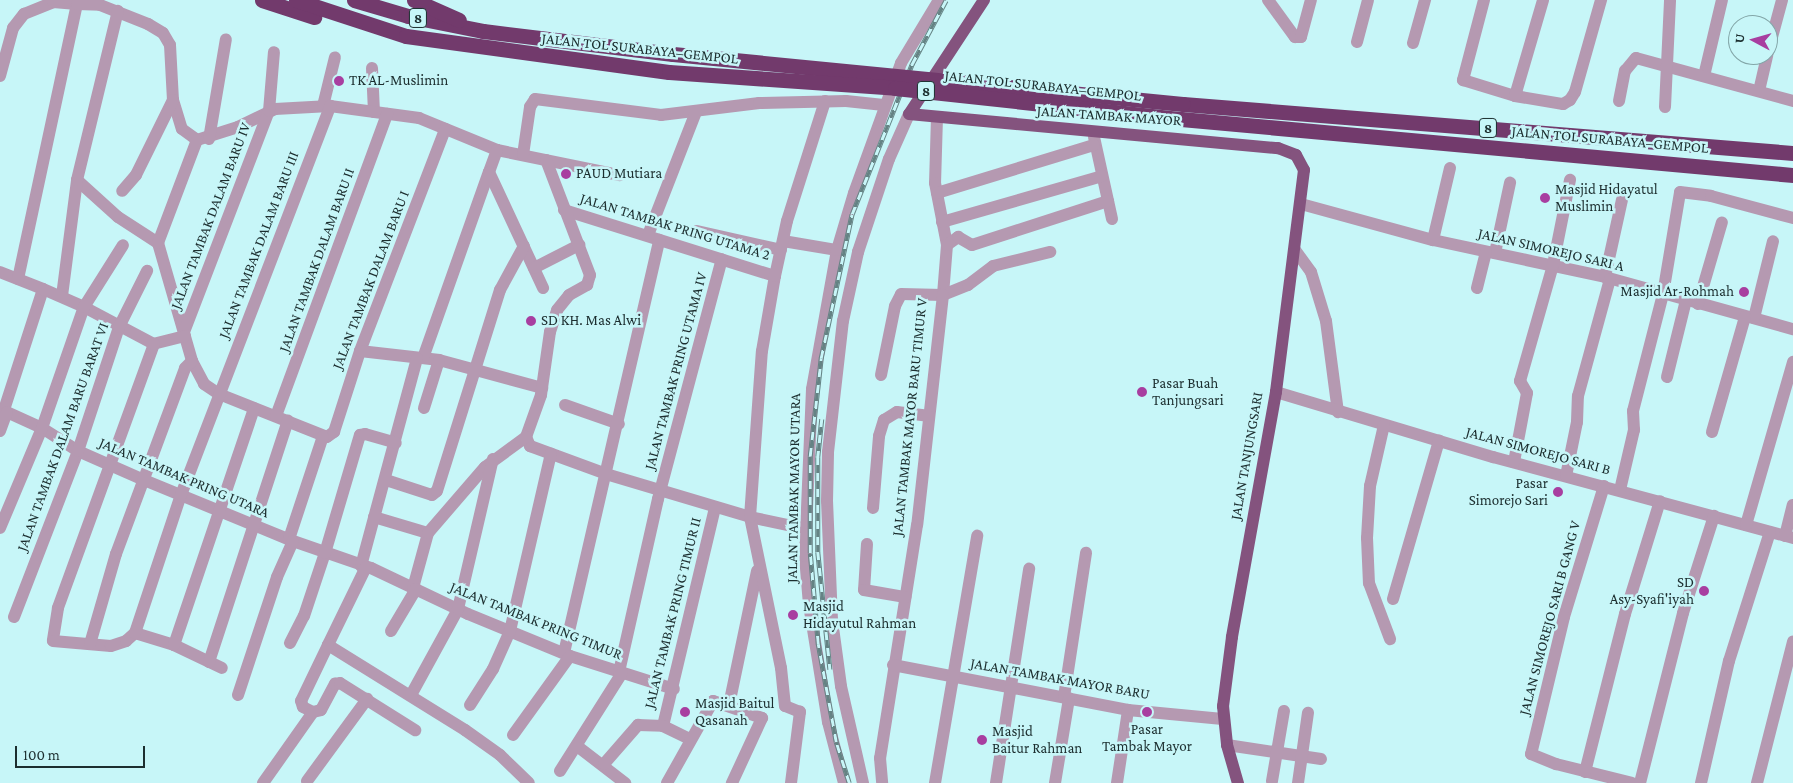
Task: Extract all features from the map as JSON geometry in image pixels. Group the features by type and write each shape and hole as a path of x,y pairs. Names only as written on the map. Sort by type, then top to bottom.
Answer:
{"highway":[{"path":"262,0 348,26 406,36"},
{"name":"JALAN TOL SURABAYA–GEMPOL","path":"296,0 406,36 669,72 895,88 1182,112 1793,153"},
{"name":"JALAN TOL SURABAYA–GEMPOL","path":"354,0 408,16 483,31 1182,112 1793,175"},
{"path":"414,0 483,31"}],"main road":[{"path":"909,114 984,0"},
{"name":"JALAN TAMBAK MAYOR","path":"909,114 1094,139 1192,137 1278,148"},
{"name":"JALAN TANJUNGSARI","path":"1238,783 1227,745 1223,719 1232,637 1276,392 1305,179 1301,160 1278,148"}],"street":[{"name":"JALAN TAMBAK MAYOR UTARA","path":"844,783 828,722 809,605 806,529 812,389 836,250 875,138 884,104 901,64 939,0"},
{"path":"1268,0 1293,36 1301,36 1311,0"},
{"path":"1356,42 1368,0"},
{"path":"1413,43 1425,0"},
{"path":"1484,0 1463,80 1515,96 1563,104 1575,92 1601,0"},
{"path":"1515,96 1543,0"},
{"path":"1665,107 1670,0"},
{"path":"1704,76 1722,0"},
{"path":"1778,15 1782,0"},
{"path":"0,76 13,28 24,14 53,2 77,4 118,11 156,28 167,37 170,46 173,100 182,129 203,139 269,111 326,106 423,119 445,130 497,150 619,174"},
{"path":"18,279 77,4"},
{"path":"62,296 77,180 118,11"},
{"path":"226,39 203,139 158,243 192,361 199,379 219,394 323,436 291,540 238,695"},
{"name":"JALAN TAMBAK DALAM BARU IV","path":"184,334 269,111 274,52"},
{"name":"JALAN TAMBAK DALAM BARU III","path":"135,633 181,495 326,106 335,57"},
{"path":"1619,101 1625,71 1634,59 1667,64 1793,101"},
{"path":"1759,91 1765,65"},
{"path":"372,68 374,112"},
{"path":"523,155 530,107 535,99 641,115 696,112 759,103 825,101 884,104"},
{"path":"122,191 136,175 173,100"},
{"path":"792,782 800,710 785,706 776,641 758,566 750,517 762,351 775,276 782,245 825,101"},
{"path":"513,735 567,654 606,474 619,424 653,238 696,112"},
{"name":"JALAN TAMBAK DALAM BARU II","path":"209,662 254,524 282,418 387,114"},
{"path":"863,783 841,686 831,612 828,452 842,329 858,252 889,159 909,114"},
{"path":"937,117 934,163 936,193 947,245 943,294 968,284 993,266 1050,252"},
{"name":"JALAN TAMBAK DALAM BARU I","path":"323,436 332,435 334,432 360,351 445,130"},
{"path":"936,193 1094,139 1112,219"},
{"path":"415,730 367,699 337,683 321,710 313,712 303,707 301,701 364,567 374,517 420,358 497,150"},
{"path":"391,630 414,588 428,533 493,459 526,437 542,388 550,332 558,310 568,295 590,281 588,266 564,210 546,160"},
{"path":"1433,240 1450,168"},
{"path":"489,172 543,288"},
{"path":"942,222 1102,176"},
{"path":"77,180 118,217 158,243"},
{"path":"1514,462 1527,393 1520,381 1553,265 1570,180"},
{"path":"1478,288 1510,183"},
{"path":"1620,490 1634,430 1632,411 1663,294 1680,192 1711,196 1793,218"},
{"path":"1566,476 1577,422 1578,396 1608,278 1622,200"},
{"path":"947,245 958,236 972,246 1108,201"},
{"name":"JALAN SIMOREJO SARI A","path":"1302,204 1433,240 1608,278 1793,329"},
{"name":"JALAN TAMBAK PRING UTAMA 2","path":"564,210 775,276"},
{"path":"1667,377 1692,302 1722,222"},
{"path":"697,231 782,245 836,250"},
{"path":"1712,432 1773,241"},
{"path":"0,528 42,428 84,307 123,245"},
{"path":"386,480 432,495 436,493 500,290 524,246"},
{"path":"534,268 579,246"},
{"path":"1294,250 1311,272 1326,320 1338,412"},
{"name":"JALAN TAMBAK PRING UTAMA IV","path":"560,771 621,673 661,491 722,259"},
{"name":"JALAN TAMBAK DALAM BARU BARAT VI","path":"14,617 78,451 119,327 147,270"},
{"path":"0,272 62,296 154,344 184,334"},
{"path":"0,431 4,410 43,289"},
{"name":"JALAN TAMBAK MAYOR BARU TIMUR V","path":"881,375 900,294 943,294 917,525 893,665 880,758 882,783"},
{"path":"154,344 112,466 92,511 58,608 53,641 111,646 126,641 135,633 174,645 222,668"},
{"path":"360,351 439,360 476,368 542,388"},
{"path":"424,408 439,360"},
{"path":"90,644 116,554 185,368 192,361"},
{"path":"1746,525 1793,362"},
{"name":"JALAN SIMOREJO SARI B","path":"1276,392 1439,441 1789,537"},
{"path":"565,405 619,424"},
{"path":"174,645 217,509 254,408"},
{"name":"JALAN TAMBAK PRING UTARA","path":"4,410 42,428 78,451 144,480 291,540 364,567"},
{"path":"873,508 879,436 884,420 897,412 928,416"},
{"path":"1384,425 1370,486 1367,538 1369,583 1390,639"},
{"path":"290,643 304,616 360,435 365,434 396,443"},
{"path":"526,437 530,446 606,474 750,517 806,529"},
{"path":"1393,599 1439,441"},
{"path":"470,705 510,631 551,454"},
{"path":"411,695 458,609 493,459"},
{"name":"JALAN SIMOREJO SARI B GANG V","path":"1585,772 1535,757 1532,749 1564,617 1604,486"},
{"path":"1632,783 1585,772 1626,614 1660,501"},
{"path":"1789,537 1793,505"},
{"name":"JALAN TAMBAK PRING TIMUR II","path":"690,740 663,726 674,689 715,507"},
{"path":"1640,783 1683,613 1714,516"},
{"path":"374,517 428,533"},
{"path":"1701,783 1729,662 1770,532"},
{"path":"935,783 977,536"},
{"path":"867,544 864,590 905,597"},
{"path":"1054,783 1086,554"},
{"path":"723,704 758,566"},
{"name":"JALAN TAMBAK PRING TIMUR","path":"364,567 458,609 567,654 674,689"},
{"path":"996,783 1029,569"},
{"path":"1758,783 1793,642"},
{"path":"328,644 411,695 490,748 529,783"},
{"name":"JALAN TAMBAK MAYOR BARU","path":"893,665 1128,710 1223,719"},
{"path":"308,781 367,699"},
{"path":"667,783 710,702 760,715 761,721 732,783"},
{"path":"1117,783 1128,710"},
{"path":"1272,781 1284,711"},
{"path":"263,783 313,712"},
{"path":"1298,783 1308,713"},
{"path":"604,764 638,725 663,726"},
{"path":"1227,745 1276,754 1321,759"},
{"path":"577,746 604,764 625,783"}],"railway":[{"path":"849,783 836,742 818,644 810,553 810,456 821,358 852,214 912,64 946,0"},
{"path":"822,419 818,457 818,552 830,669"}],"place":[{"name":"TK AL-Muslimin","path":"339,81"},
{"name":"PAUD Mutiara","path":"566,174"},
{"name":"Masjid Hidayatul Muslimin","path":"1545,198"},
{"name":"Masjid Ar-Rohmah","path":"1744,292"},
{"name":"SD KH. Mas Alwi","path":"531,321"},
{"name":"Pasar Buah Tanjungsari","path":"1142,392"},
{"name":"Pasar Simorejo Sari","path":"1558,492"},
{"name":"SD Asy-Syafi'iyah","path":"1704,591"},
{"name":"Masjid Hidayutul Rahman","path":"793,615"},
{"name":"Masjid Baitul Qasanah","path":"685,712"},
{"name":"Pasar Tambak Mayor","path":"1147,712"},
{"name":"Masjid Baitur Rahman","path":"982,740"}]}
